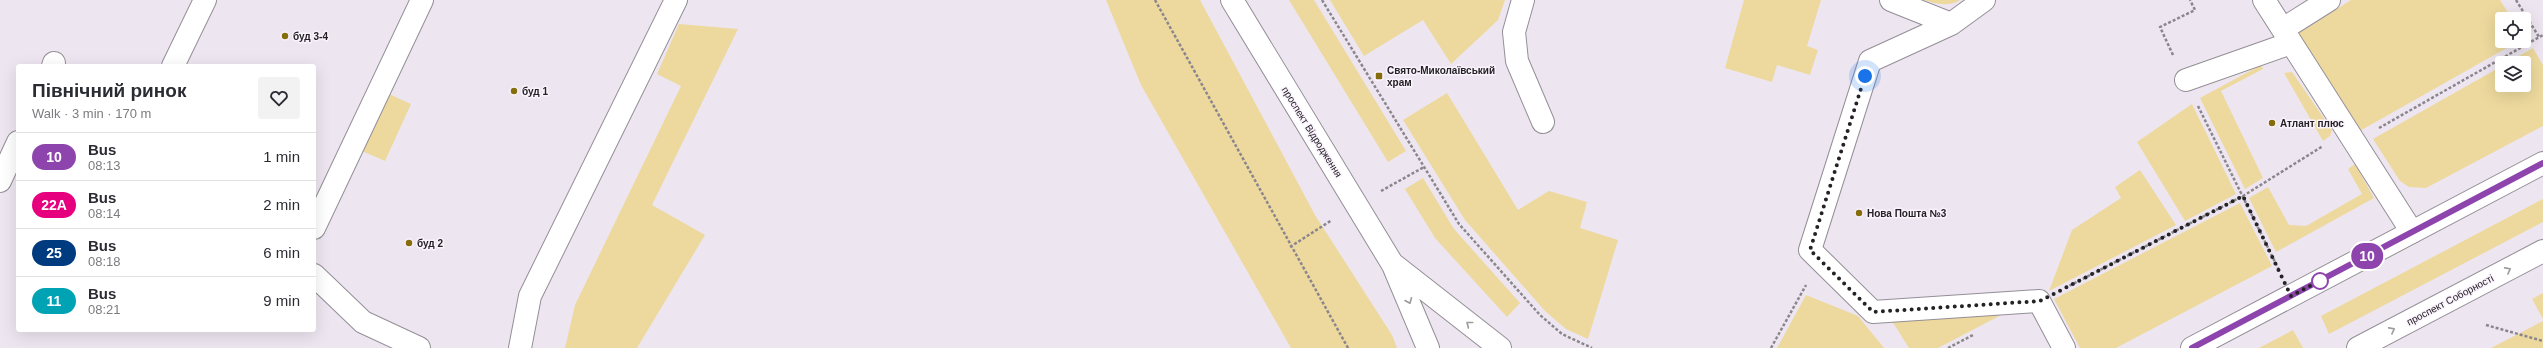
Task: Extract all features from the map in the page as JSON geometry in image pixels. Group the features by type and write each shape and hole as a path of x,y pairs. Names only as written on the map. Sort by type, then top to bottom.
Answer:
{"main road":[{"path":"174,64 206,0"},
{"path":"316,224 422,0"},
{"path":"520,348 530,296 676,0"},
{"name":"проспект Відродження","path":"1232,0 1394,265"},
{"path":"1523,0 1514,32 1517,61 1543,122"},
{"path":"1891,0 1952,24"},
{"path":"1984,0 1952,24 1870,61 1810,250 1873,312 2040,301 2064,348"},
{"path":"2264,0 2412,232"},
{"path":"2186,80 2287,36 2329,0"},
{"path":"0,181 16,146"},
{"path":"2192,348 2543,163"},
{"name":"проспект Соборності","path":"2358,348 2543,251"},
{"path":"1394,265 1428,348"},
{"path":"1394,265 1500,348"},
{"path":"316,276 363,322 419,348"}],"path":[{"path":"1155,0 1348,348"},
{"path":"1322,0 1459,224 1540,315 1562,334 1592,348"},
{"path":"2190,0 2195,10 2160,27 2291,296"},
{"path":"2516,0 2539,37"},
{"path":"2040,301 2243,196 2543,35"},
{"path":"1771,348 1820,260"},
{"path":"2486,326 2543,341"},
{"path":"1948,348 1976,333"}],"shaded area":[{"path":"1106,0 1200,0 1315,215 1392,335 1397,348 1291,348 1141,85"},
{"path":"1289,0 1314,0 1406,151 1388,162"},
{"path":"1330,0 1505,0 1498,20 1451,64 1423,20 1364,56"},
{"path":"1744,0 1821,0 1807,46 1818,50 1810,75 1777,65 1772,82 1725,68"},
{"path":"1924,0 1960,0 1952,4 1937,4"},
{"path":"2351,0 2500,0 2508,12 2495,12 2495,48 2507,48 2358,132 2296,35"},
{"path":"679,24 738,29 652,205 705,235 637,348 565,348 575,305 681,86 657,74"},
{"path":"2533,48 2543,65 2543,126 2426,188 2409,187 2400,181 2373,139 2495,70 2495,92 2531,92 2531,56 2519,56"},
{"path":"2261,65 2263,69 2221,91 2263,178 2245,189 2200,98"},
{"path":"2292,72 2332,130 2330,136 2323,141 2284,73"},
{"path":"1447,93 1518,210 1549,191 1587,202 1580,228 1618,240 1588,339 1566,329 1545,311 1465,220 1403,120"},
{"path":"389,94 411,104 385,161 362,151"},
{"path":"2192,104 2236,194 2185,221 2137,142"},
{"path":"2355,164 2374,198 2276,252 2249,198 2268,187 2289,225 2306,226 2362,194 2348,169"},
{"path":"2140,170 2176,225 2049,291 2072,230 2121,198 2115,187"},
{"path":"1423,178 1454,229 1520,303 1507,317 1435,238 1405,189"},
{"path":"2543,199 2543,222 2329,334 2321,316"},
{"path":"2240,203 2272,266 2116,348 2080,348 2054,299"},
{"path":"2543,293 2543,319 2532,299"},
{"path":"1806,295 1858,316 1884,348 1777,348"},
{"path":"2005,313 1938,348 1909,348 1892,321"},
{"path":"2543,321 2543,348 2491,348"},
{"path":"2293,330 2303,348 2259,348"}],"bus line":[{"name":"10","path":"2192,348 2543,163"}],"place":[{"name":"буд 3-4","path":"285,36"},
{"name":"Свято-Миколаївський храм","path":"1379,76"},
{"name":"буд 1","path":"514,91"},
{"name":"Атлант плюс","path":"2272,123"},
{"name":"Нова Пошта №3","path":"1859,213"},
{"name":"буд 2","path":"409,243"}],"route":[{"path":"1865,76 1810,250 1873,312 2040,301 2243,196 2291,296 2323,279 2320,281"}]}
